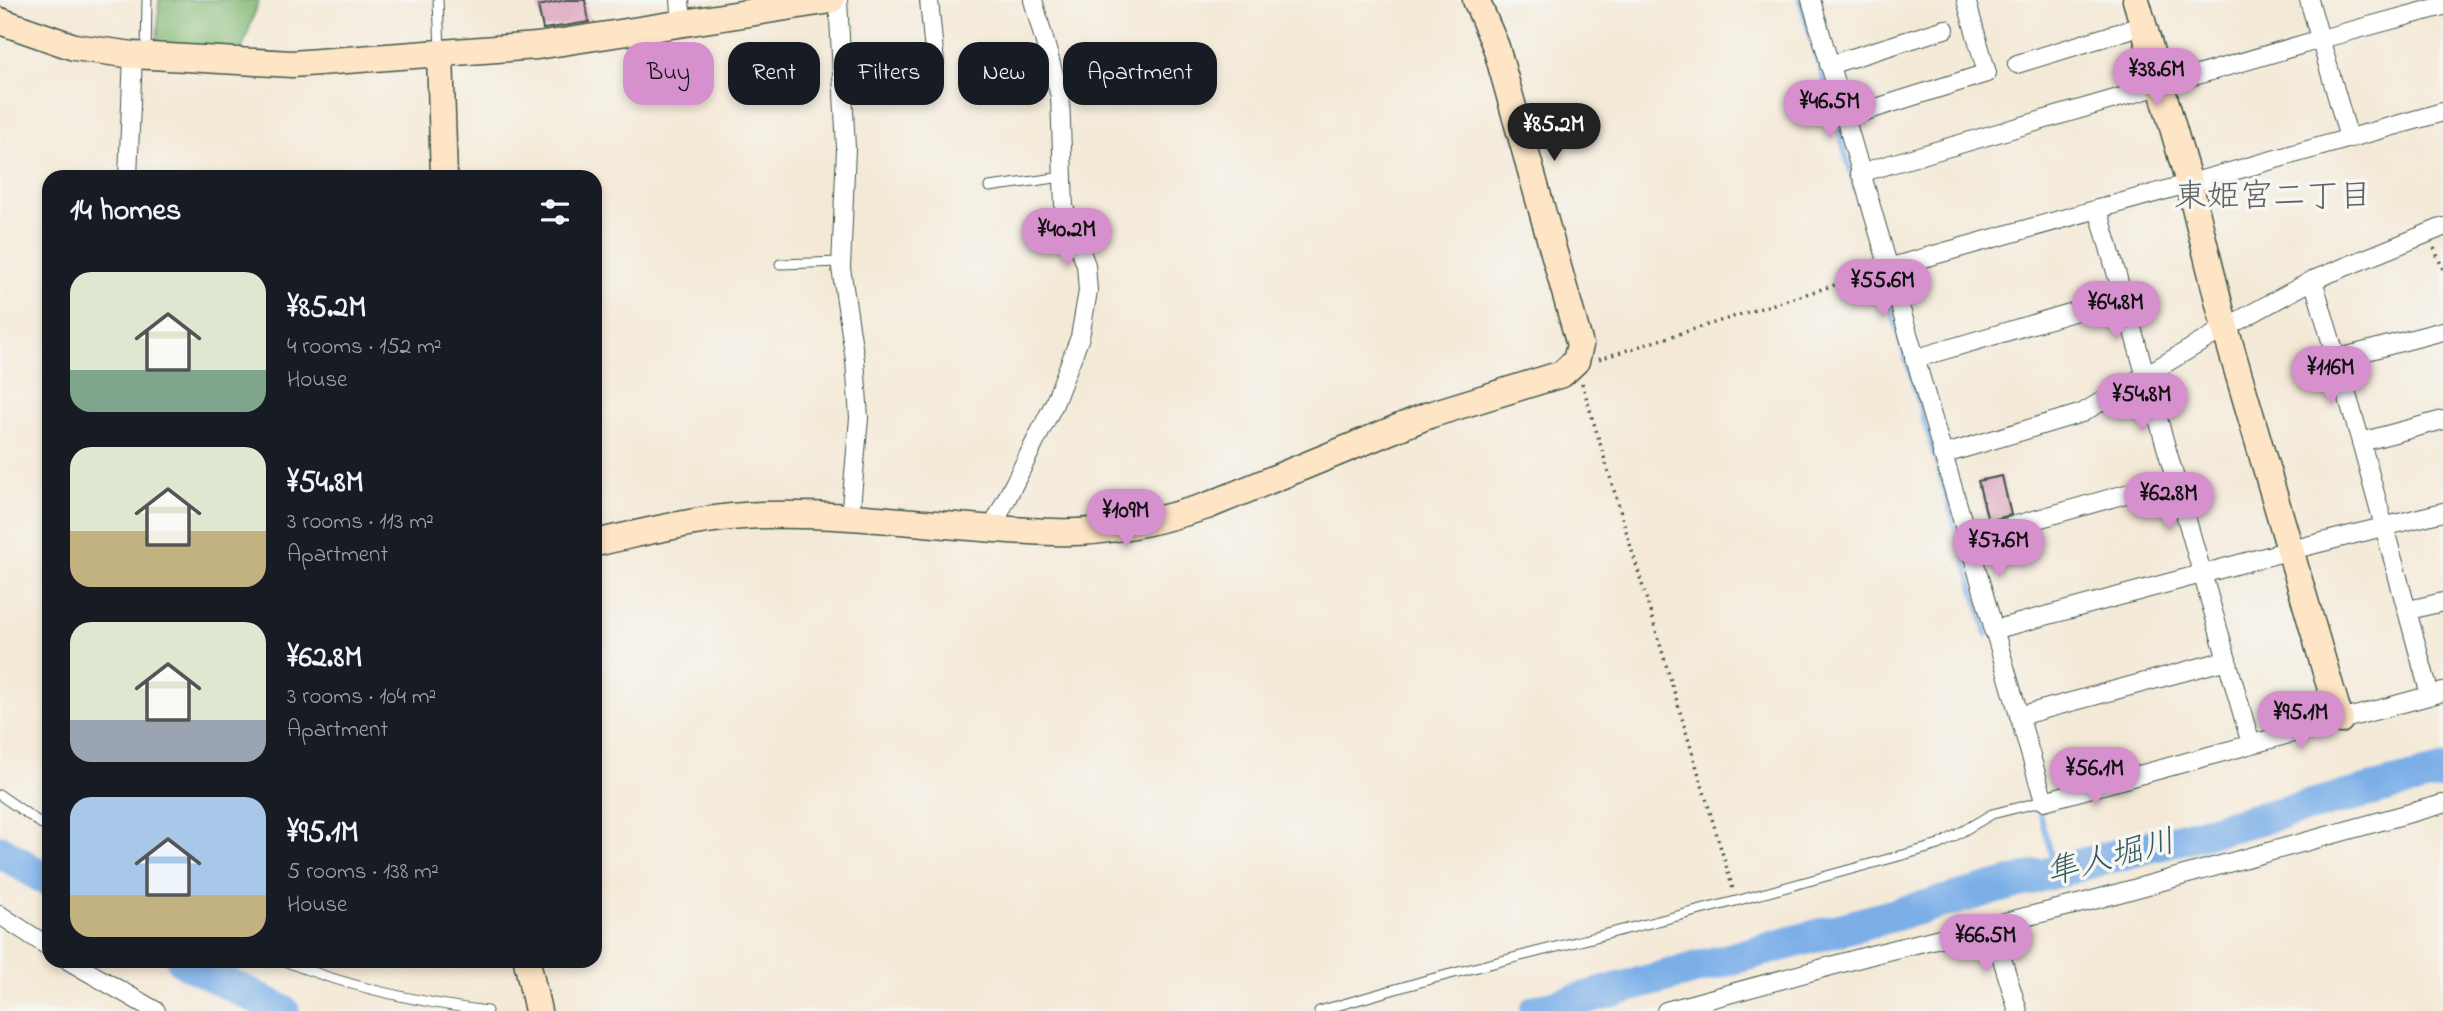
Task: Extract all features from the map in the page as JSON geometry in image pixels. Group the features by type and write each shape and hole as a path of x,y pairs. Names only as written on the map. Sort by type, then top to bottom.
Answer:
{"street":[{"path":"0,21 74,47 140,56 292,64 537,46 681,11 831,0"},
{"path":"838,0 845,148 841,262 855,360 859,418 850,518"},
{"path":"929,0 933,42"},
{"path":"992,528 1054,404 1080,337 1088,291 1086,265 1064,207 1060,96 1033,0"},
{"path":"602,542 712,520 761,515 850,518 1057,533 1101,530 1172,517 1246,492 1304,465 1429,415 1562,374 1576,361 1580,345 1496,47 1475,0"},
{"path":"1811,0 2043,801 2437,694 2409,610 2313,280"},
{"path":"1844,118 1987,74 1966,0"},
{"path":"2309,0 2349,138"},
{"path":"1860,173 2443,2"},
{"path":"2017,64 2140,12 2189,183 2225,328 2340,720"},
{"path":"1829,65 1945,29"},
{"path":"440,54 444,170"},
{"path":"129,170 140,56"},
{"path":"1888,268 2443,112"},
{"path":"2098,209 2200,574 2251,744"},
{"path":"1942,455 2082,413 2225,328 2313,280 2443,227"},
{"path":"1914,359 2124,297"},
{"path":"2336,359 2443,331"},
{"path":"2361,442 2443,420"},
{"path":"1967,539 2175,480"},
{"path":"1993,630 2443,512"},
{"path":"2409,610 2443,602"},
{"path":"2019,716 2227,660"},
{"path":"1666,1011 2086,902 2443,804"},
{"path":"0,915 42,942"},
{"path":"1992,926 2018,1011"},
{"path":"81,968 156,1011"},
{"path":"529,968 538,1011"}],"lane":[{"path":"140,56 147,0"},
{"path":"438,0 440,54"},
{"path":"989,187 1063,177"},
{"path":"780,264 841,262"},
{"path":"0,795 42,823"},
{"path":"1319,1011 1940,845 1992,814 2043,801"},
{"path":"302,968 397,995 487,1011"}],"path":[{"path":"1736,901 1576,361 1600,359 1888,268"}],"green space":[{"path":"159,0 259,0 240,55 157,45"}],"building":[{"path":"566,0 585,0 589,22 543,29 538,6"},
{"path":"2002,476 2011,515 1988,521 1978,481"}],"waterway":[{"path":"1800,0 1987,635"},
{"name":"隼人堀川","path":"1536,1011 2155,845 2443,772"},
{"path":"2036,802 2057,872"},
{"name":"隼人堀川","path":"0,851 42,877"},
{"name":"隼人堀川","path":"197,968 283,1011"}],"district":[{"name":"東姫宮二丁目","path":"2273,198"}]}
